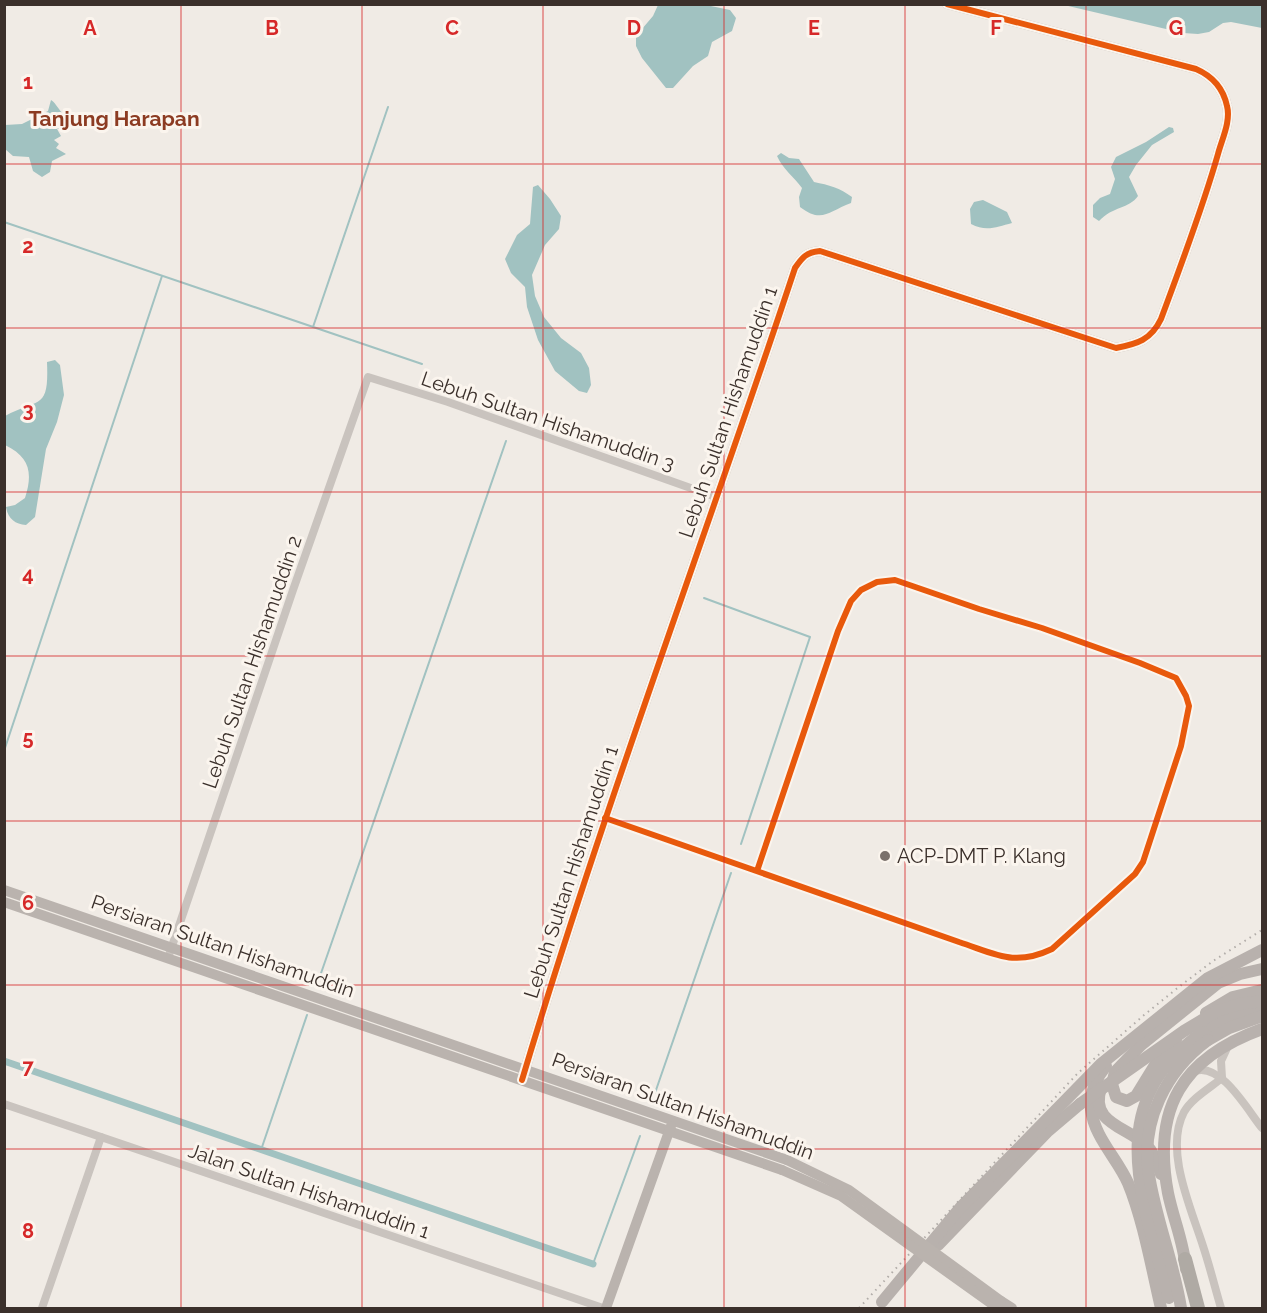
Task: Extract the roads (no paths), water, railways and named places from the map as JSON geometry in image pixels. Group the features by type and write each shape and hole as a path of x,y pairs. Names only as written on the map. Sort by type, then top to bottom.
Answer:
{"highway":[{"path":"1185,1259 1198,1308"}],"main road":[{"path":"879,1305 960,1208 1087,1077 1125,1052 1208,978 1263,950"},
{"path":"1161,1308 1131,1190 1098,1132 1092,1112 1092,1097 1096,1081 1105,1066 1218,983 1240,974 1263,969"},
{"path":"879,1305 1047,1132 1080,1104 1204,1014 1242,994 1263,990"},
{"path":"1125,1052 1112,1083 1114,1094 1124,1101 1136,1096 1160,1057 1179,1037 1208,1020 1263,999"},
{"path":"1184,1030 1225,1008 1263,999"},
{"path":"1181,1308 1149,1175 1148,1144 1153,1114 1169,1082 1206,1036 1227,1018 1263,1006"},
{"path":"1170,1303 1140,1187 1137,1167 1138,1137 1145,1106 1157,1079 1178,1053 1206,1036 1263,1016"},
{"path":"1168,1193 1163,1153 1165,1132 1173,1102 1189,1076 1203,1060 1263,1024"},
{"path":"1238,1039 1263,1029"},
{"path":"1125,1052 1099,1094 1101,1108 1110,1122 1145,1143 1152,1150 1168,1193 1185,1259 1190,1308"}],"street":[{"name":"Lebuh Sultan Hishamuddin 1","path":"523,1074 604,818 795,268 802,258 810,252 820,251 1116,348 1137,344 1153,332 1158,325 1208,188 1228,118 1227,105 1220,87 1210,76 1196,69 947,4"},
{"name":"Lebuh Sultan Hishamuddin 3","path":"368,376 716,497"},
{"name":"Lebuh Sultan Hishamuddin 2","path":"170,953 368,376"},
{"path":"604,818 757,871 1010,958 1022,959 1052,949 1135,874 1143,862 1180,746 1189,706 1186,696 1176,678 1140,663 895,580 877,582 861,590 851,601 838,631 757,871"},
{"name":"Persiaran Sultan Hishamuddin","path":"4,890 170,953"},
{"name":"Persiaran Sultan Hishamuddin","path":"4,902 170,953 784,1165 841,1196 999,1305 1012,1308"},
{"path":"1222,1078 1223,1056 1227,1048 1238,1039"},
{"path":"1189,1076 1203,1069 1216,1073 1263,1128"},
{"path":"1221,1308 1181,1178 1177,1155 1178,1136 1185,1110 1190,1103 1222,1078"},
{"name":"Jalan Sultan Hishamuddin 1","path":"4,1104 605,1308"},
{"path":"605,1308 671,1125"},
{"path":"42,1308 101,1137"}],"water":[{"path":"658,5 706,5 730,10 736,18 732,31 712,42 708,56 693,66 673,88 666,88 642,58 636,46 636,36 653,16"},
{"path":"1064,5 1262,5 1262,28 1231,22 1223,23 1209,32 1183,33"},
{"path":"51,100 64,114 62,120 69,124 65,128 57,129 61,136 54,140 59,144 56,148 66,154 52,161 50,172 42,177 33,171 29,157 13,156 5,149 5,125 22,124 48,111"},
{"path":"1169,127 1173,128 1174,132 1152,145 1129,177 1138,196 1099,221 1093,217 1093,205 1100,198 1110,194 1115,179 1111,167 1116,157"},
{"path":"781,153 789,158 799,159 814,182 843,191 852,197 851,203 820,215 814,215 800,207 799,197 802,188 779,160 777,156"},
{"path":"538,185 561,216 559,229 545,245 532,275 535,296 544,317 561,338 581,353 589,368 591,385 587,393 579,391 555,371 538,340 527,307 525,287 511,273 505,259 517,235 530,224 533,187"},
{"path":"983,200 1007,212 1012,223 987,228 971,224 970,209 974,202"},
{"path":"55,360 60,365 64,395 57,422 46,449 35,517 26,525 10,518 6,507 15,505 25,498 29,473 20,455 5,445 5,416 40,400 46,388 47,362"}],"waterway":[{"path":"313,327 388,107"},
{"path":"4,222 422,364"},
{"path":"4,751 162,276"},
{"path":"319,979 506,441"},
{"path":"704,598 810,637 741,844"},
{"path":"655,1093 731,873"},
{"path":"261,1150 307,1015"},
{"path":"4,1061 593,1264"},
{"path":"593,1264 640,1136"}],"railway":[{"path":"859,1308 1078,1073 1180,986 1213,961 1262,930"}],"place":[{"name":"ACP-DMT P. Klang","path":"885,856"}],"district":[{"name":"Tanjung Harapan","path":"114,118"}]}
